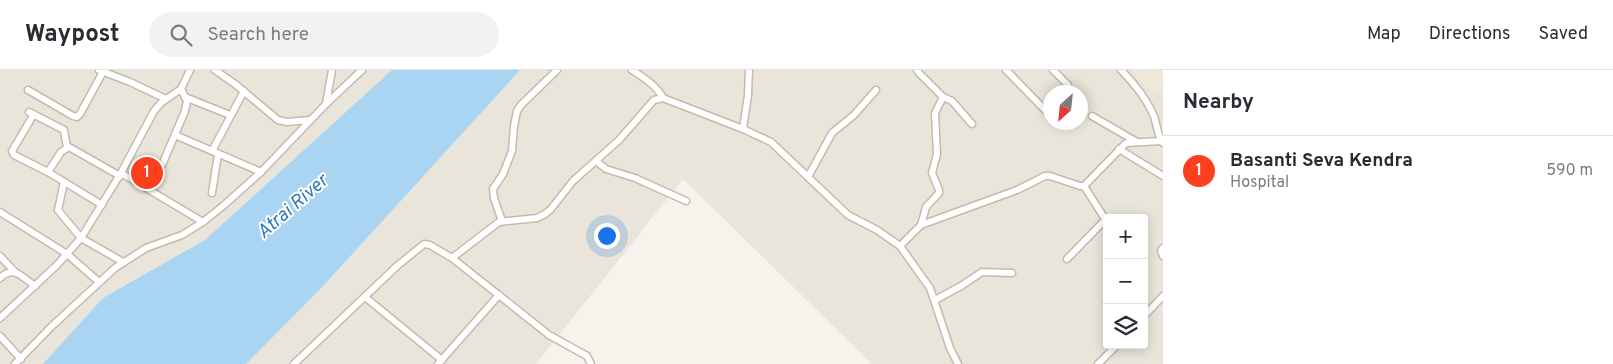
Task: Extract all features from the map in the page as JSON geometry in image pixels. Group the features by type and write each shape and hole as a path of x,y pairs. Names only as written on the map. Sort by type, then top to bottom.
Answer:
{"street":[{"path":"0,318 35,286 81,238 120,174 154,111 180,89 190,70"},
{"path":"215,70 244,91 278,120 287,122 310,120"},
{"path":"326,104 332,70"},
{"path":"16,364 52,326 123,262 146,248 182,235 203,222 244,189 310,120 362,70"},
{"path":"502,221 492,189 505,170 513,148 516,114 521,105 557,70"},
{"path":"632,70 654,85 663,98"},
{"path":"743,129 748,95 748,70"},
{"path":"917,70 943,97 950,99 972,124"},
{"path":"1006,70 1043,109"},
{"path":"1052,70 1068,85"},
{"path":"1084,186 1126,143 1162,142 1154,117 1144,98 1136,85 1121,70"},
{"path":"28,90 77,117 102,71 166,99"},
{"path":"146,188 158,172 186,111 187,101 180,89"},
{"path":"808,177 832,133 854,115 876,90"},
{"path":"212,193 215,152 230,115 244,91"},
{"path":"184,97 230,115"},
{"path":"921,225 926,207 939,193 932,173 937,154 935,113 943,97"},
{"path":"452,258 484,232 502,221 537,218 545,214 573,181 619,140 654,100 663,98 771,142 848,215 877,230 900,246 930,288 950,348 958,364"},
{"path":"66,148 64,130 31,113 12,151 14,155 48,172 102,204"},
{"path":"1092,116 1138,142"},
{"path":"176,135 261,172"},
{"path":"48,172 61,152 66,148 73,149 146,188 203,222"},
{"path":"1120,149 1163,176"},
{"path":"596,160 606,169 635,178 686,201"},
{"path":"900,246 921,225 1017,190 1045,176 1084,186"},
{"path":"64,182 58,210 81,238 123,262"},
{"path":"1084,186 1103,216"},
{"path":"0,212 67,254 99,282"},
{"path":"1067,258 1103,224"},
{"path":"294,364 397,266 424,244 430,245 452,258 550,335 587,356 591,364"},
{"path":"1163,248 1161,251 1163,256"},
{"path":"0,256 16,273 35,286"},
{"path":"0,278 9,272 16,273"},
{"path":"935,300 982,272 1012,273"},
{"path":"365,298 440,362 499,295"},
{"path":"1148,312 1163,296"},
{"path":"0,336 22,359"},
{"path":"1098,364 1112,349"}],"shaded area":[{"path":"0,70 1163,70 1163,364 872,364 683,179 536,364 0,364"},
{"path":"1129,70 1163,70 1163,87 1156,95"}],"water":[{"name":"Atrai River","path":"392,70 520,70 324,285 246,364 43,364 103,298 205,240"}],"place":[{"name":"Basanti Seva Kendra","path":"147,173"}]}
